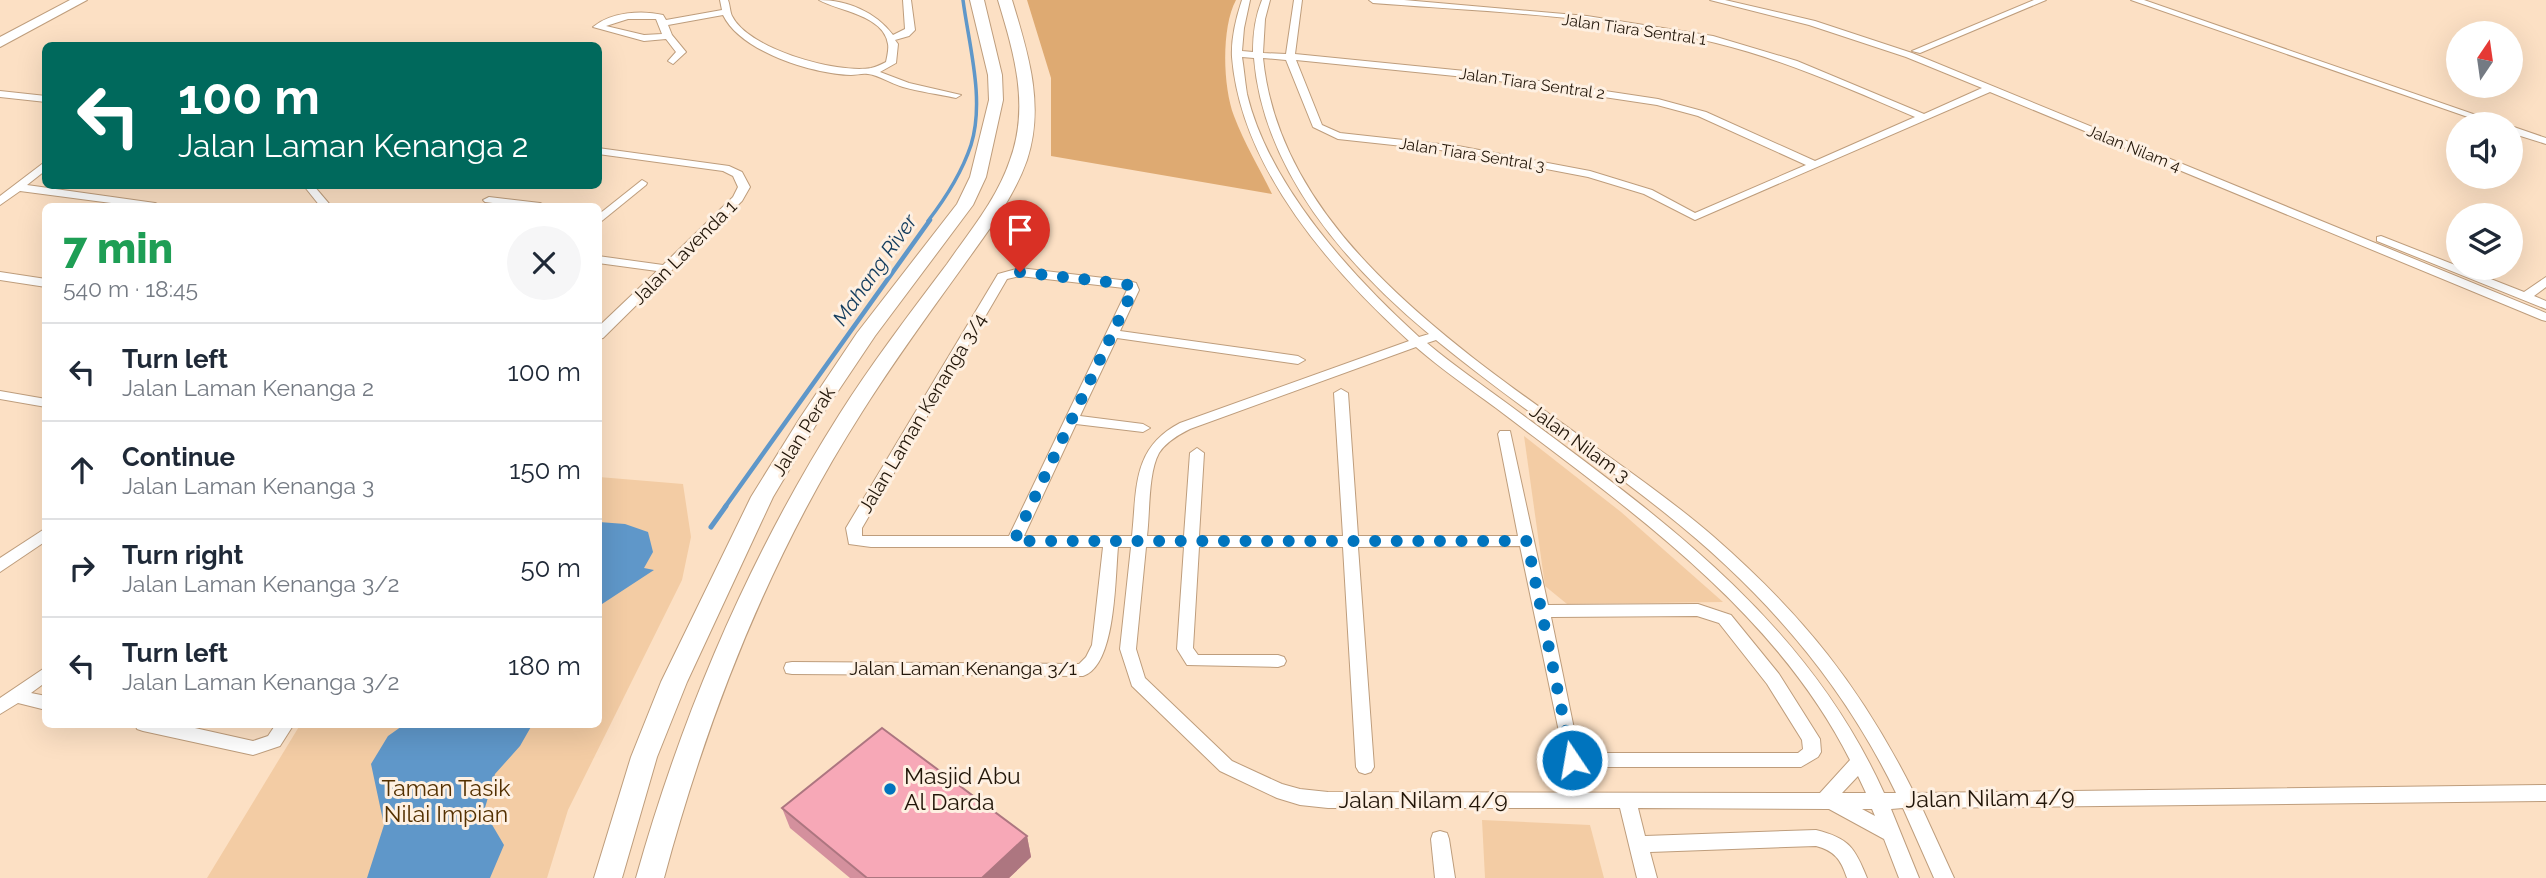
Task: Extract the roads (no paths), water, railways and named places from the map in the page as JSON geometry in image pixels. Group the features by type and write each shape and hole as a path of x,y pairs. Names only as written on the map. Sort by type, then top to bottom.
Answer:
{"main road":[{"path":"0,34 64,0"},
{"path":"0,43 80,0"},
{"name":"Jalan Perak","path":"608,878 644,757 674,682 762,497 817,407 867,333 965,205 978,177 996,100 995,75 977,0"},
{"name":"Jalan Perak","path":"650,878 685,755 712,682 804,492 850,415 995,207 1018,162 1030,104 1027,72 1005,0"}],"street":[{"path":"724,0 725,12 752,41 771,52 823,68 875,73 906,85 956,95"},
{"path":"823,0 869,17 881,25 891,38 891,63 875,73"},
{"path":"891,38 906,34 910,30 907,0"},
{"name":"Jalan Nilam 3","path":"1246,0 1236,54 1248,110 1264,152 1284,188 1320,240 1368,296 1417,342 1635,508 1702,563 1755,615 1841,725 1878,801 1909,878"},
{"name":"Jalan Nilam 3","path":"1266,0 1262,8 1257,55 1264,100 1279,145 1306,193 1370,273 1438,335 1655,498 1723,554 1793,622 1832,671 1872,729 1910,799 1944,878"},
{"path":"1290,57 1298,0"},
{"name":"Jalan Tiara Sentral 1","path":"1373,0 1637,26 1700,37 1778,58 1923,117"},
{"name":"Jalan Nilam 4","path":"1714,0 1812,23 1909,55 2546,317"},
{"name":"Jalan Nilam 4","path":"1745,0 1863,32 1917,51 2546,305"},
{"path":"1917,51 2042,0"},
{"path":"2135,0 2462,112"},
{"path":"663,23 725,12"},
{"path":"668,36 644,38 598,27 607,21 657,16 681,52 673,61"},
{"name":"Jalan Tiara Sentral 2","path":"1236,54 1486,76 1658,102 1702,114 1815,165"},
{"name":"Jalan Tiara Sentral 3","path":"1290,57 1315,122 1322,131 1329,134 1458,149 1591,174 1641,189 1695,217 1815,165"},
{"path":"1815,165 1989,89"},
{"path":"2,96 42,99"},
{"path":"2523,133 2546,141"},
{"name":"Jalan Lavenda 1","path":"602,151 709,164 733,171 740,177 744,187 741,195 602,331"},
{"path":"0,202 42,167"},
{"path":"602,216 642,183"},
{"path":"18,187 133,203"},
{"path":"312,189 323,203"},
{"path":"487,199 517,203"},
{"path":"602,260 668,269"},
{"name":"Jalan Laman Kenanga 3/4","path":"1014,541 870,542 854,540 854,528 1002,277 1020,272 1132,286 1133,290 1114,334"},
{"path":"0,276 42,282"},
{"path":"2526,296 2546,281"},
{"path":"1298,360 1114,334 1014,541 1527,541"},
{"name":"Jalan Nilam 4/9","path":"1438,335 1185,426 1157,444 1147,467 1128,649 1131,666 1138,681 1226,766 1250,779 1300,797 1328,800 1878,801 2546,793"},
{"path":"1341,393 1365,767"},
{"path":"0,395 42,402"},
{"path":"1071,419 1143,428"},
{"path":"1505,434 1541,611 1572,760 1801,760 1812,752 1811,739 1773,679 1725,620 1698,610 1541,611"},
{"path":"1197,453 1185,649 1193,661 1278,661"},
{"path":"0,566 42,536"},
{"name":"Jalan Laman Kenanga 3/1","path":"792,668 1083,670 1093,660 1100,645 1111,541"},
{"path":"0,707 42,676"},
{"path":"15,696 42,702"},
{"path":"162,728 260,748 274,741 283,728"},
{"path":"1859,762 1827,801 1892,834"},
{"path":"1627,800 1647,878"},
{"path":"1638,844 1816,838 1835,842 1848,853 1857,878"},
{"path":"1440,839 1446,878"}],"water":[{"path":"602,522 625,524 648,532 653,552 644,568 654,570 602,604"},
{"path":"399,728 530,728 520,746 495,774 484,811 504,845 490,878 367,878 384,825 371,764 388,736"}],"waterway":[{"name":"Mahang River","path":"928,221 958,175 975,128 976,91 963,0"},
{"name":"Mahang River","path":"725,507 930,220"},
{"name":"Mahang River","path":"711,527 726,506"}],"place":[{"name":"Masjid Abu Al Darda","path":"890,789"}],"park label":[{"name":"Taman Tasik Nilai Impian","path":"446,801"}]}
